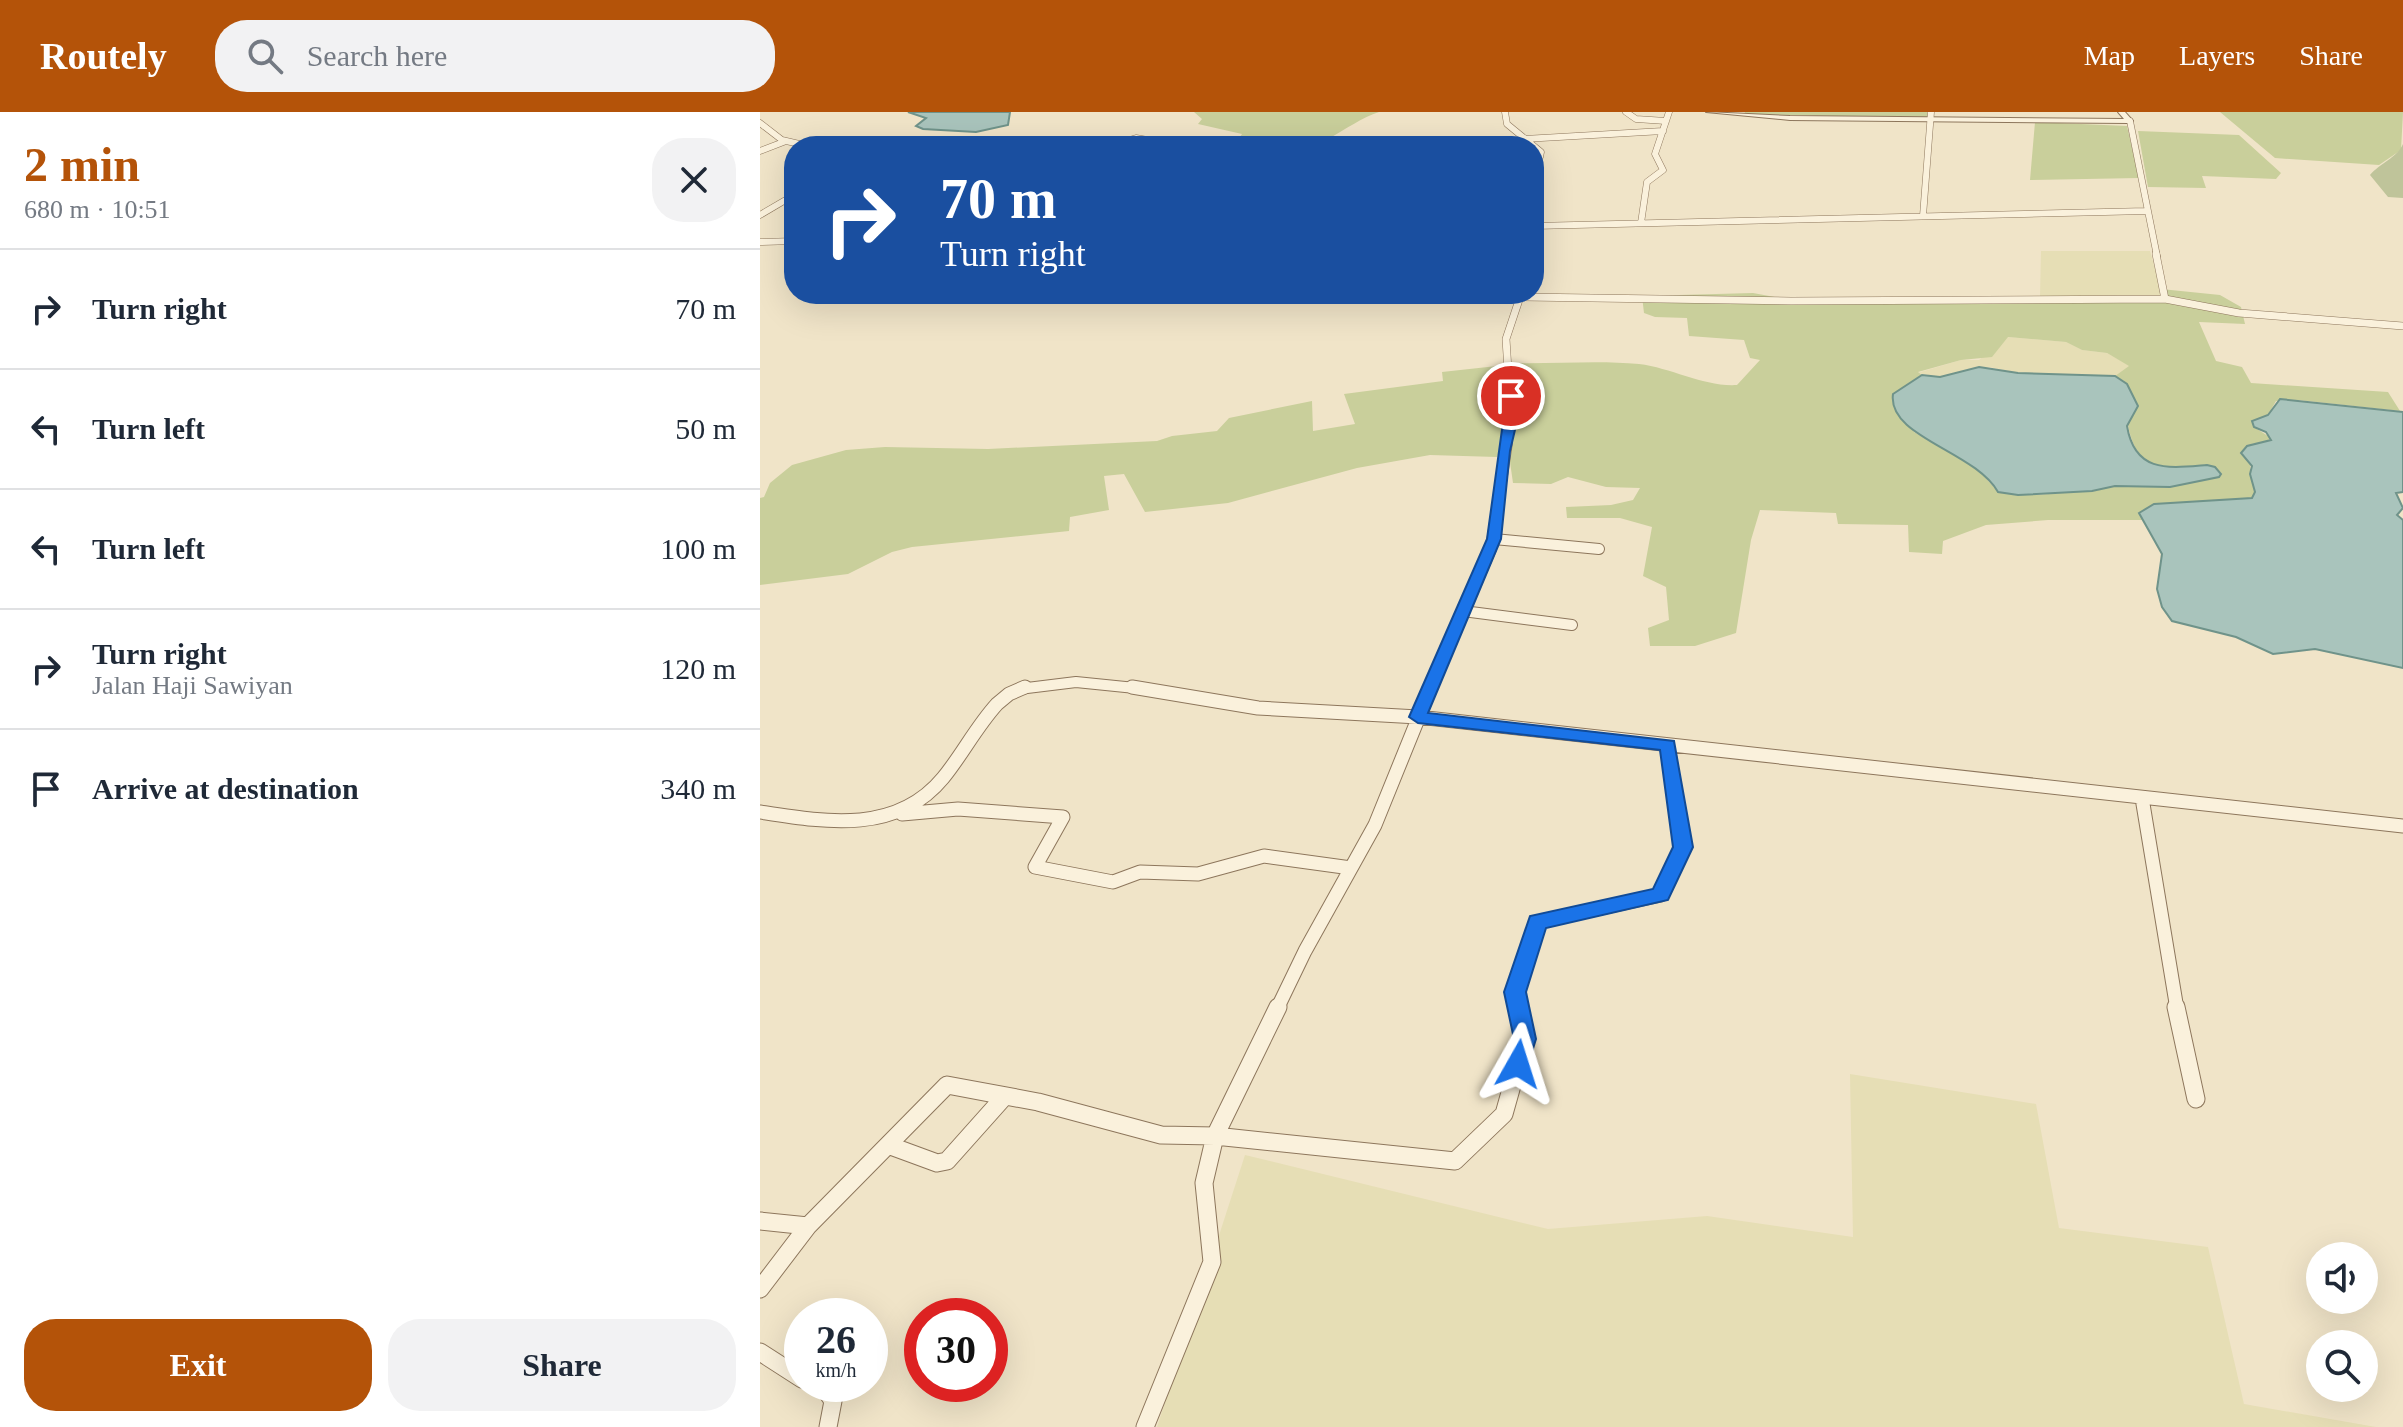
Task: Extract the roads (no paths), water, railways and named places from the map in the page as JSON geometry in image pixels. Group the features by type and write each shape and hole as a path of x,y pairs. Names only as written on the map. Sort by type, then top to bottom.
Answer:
{"street":[{"path":"1505,112 1506,121 1520,136"},
{"path":"1626,112 1636,119 1666,121"},
{"path":"1641,223 1647,182 1663,170 1655,154 1669,112"},
{"path":"1709,112 1768,117 1932,116 2130,121"},
{"path":"2121,112 2130,121 2165,299"},
{"path":"1923,216 1932,116"},
{"path":"760,123 784,140"},
{"path":"1544,138 1663,131"},
{"path":"760,151 784,142"},
{"path":"760,215 784,201"},
{"path":"1544,228 1641,223 2146,211"},
{"path":"760,242 784,241"},
{"path":"1544,296 1791,301 2165,299 2239,313 2403,326"},
{"path":"1145,1427 1212,1262 1204,1183 1215,1136 1305,951 1375,825 1494,539 1504,451 1511,422 1506,339 1518,304"},
{"path":"1494,539 1599,549"},
{"path":"1463,611 1572,625"},
{"path":"887,815 922,800 999,701 1008,694 1030,686 1115,685 1258,707 1418,717 2403,826"},
{"path":"760,1289 808,1226 947,1085 1063,1108 1140,1131 1455,1161 1504,1114 1525,1039 1515,992 1537,922 1661,895 1683,847 1668,745"},
{"path":"2142,798 2179,1023 2196,1099"},
{"path":"760,812 843,822 958,809 1063,817 1035,867 1113,882 1140,872 1198,874 1264,856 1351,868"},
{"path":"888,1145 937,1163 947,1161 1005,1096"},
{"path":"760,1221 808,1226"},
{"path":"760,1352 784,1367"},
{"path":"828,1427 835,1411 835,1402"}],"water":[{"path":"908,112 1010,112 1008,125 976,132 923,129 916,126 926,118"},
{"path":"1979,367 2018,373 2115,376 2127,384 2138,406 2127,426 2138,453 2156,465 2207,465 2215,467 2221,474 2219,477 2170,487 2115,486 2092,491 2018,495 1998,492 1971,465 1904,422 1895,409 1893,394 1922,375 1940,377"},
{"path":"2280,399 2403,412 2403,492 2396,493 2403,508 2397,515 2403,520 2403,668 2315,649 2273,654 2236,637 2172,621 2162,607 2157,589 2162,554 2139,513 2154,504 2252,498 2255,492 2250,474 2252,466 2241,453 2247,446 2271,440 2266,432 2254,427 2252,421 2268,415"}]}
